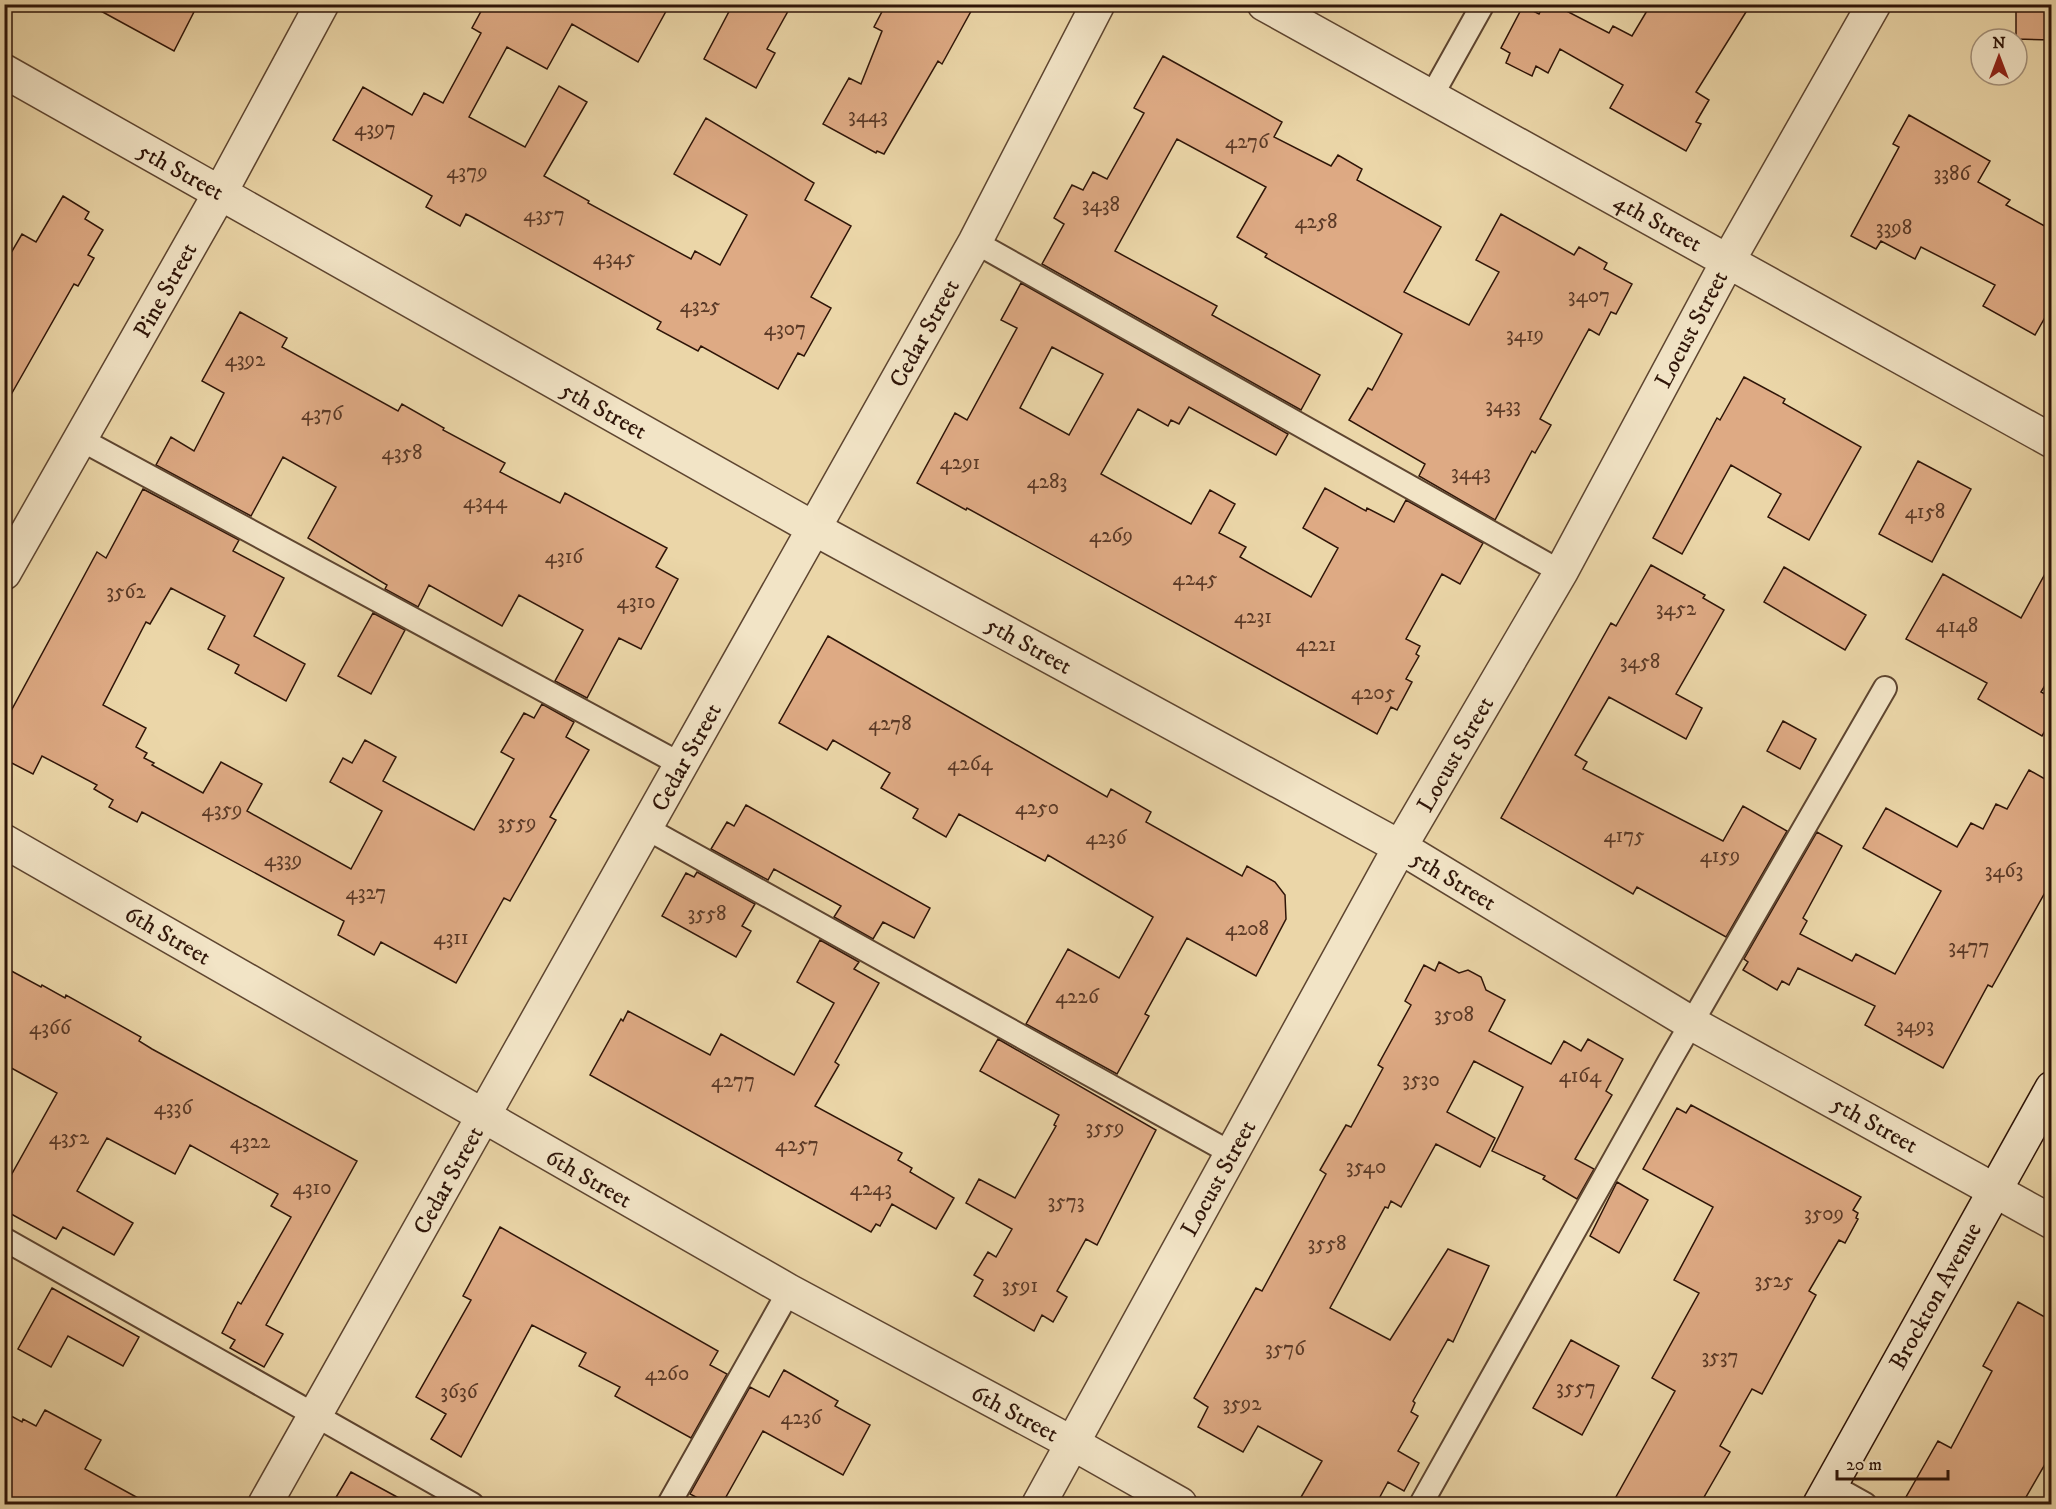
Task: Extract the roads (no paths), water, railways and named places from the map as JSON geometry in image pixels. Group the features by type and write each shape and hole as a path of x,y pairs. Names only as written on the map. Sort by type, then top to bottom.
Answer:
{"street":[{"name":"Pine Street","path":"4,573 220,193 322,4"},
{"name":"Cedar Street","path":"265,1504 975,242 1098,4"},
{"name":"4th Street","path":"1264,4 2052,441"},
{"name":"Locust Street","path":"1039,1504 1400,847 1561,572 1728,261 1874,4"},
{"name":"5th Street","path":"4,71 815,529 1400,847 1691,1023 2052,1222"},
{"name":"6th Street","path":"4,841 789,1291 1072,1443 1180,1504"},
{"name":"Brockton Avenue","path":"1825,1495 2052,1088"}],"lane":[{"path":"1431,97 1483,4"},
{"path":"975,242 1561,572"},
{"path":"80,439 681,765"},
{"path":"1421,1504 1691,1023 1885,688"},
{"path":"646,828 1231,1152"},
{"path":"4,1239 472,1504"},
{"path":"669,1504 789,1291"},
{"path":"1825,1495 1865,1504"}]}
